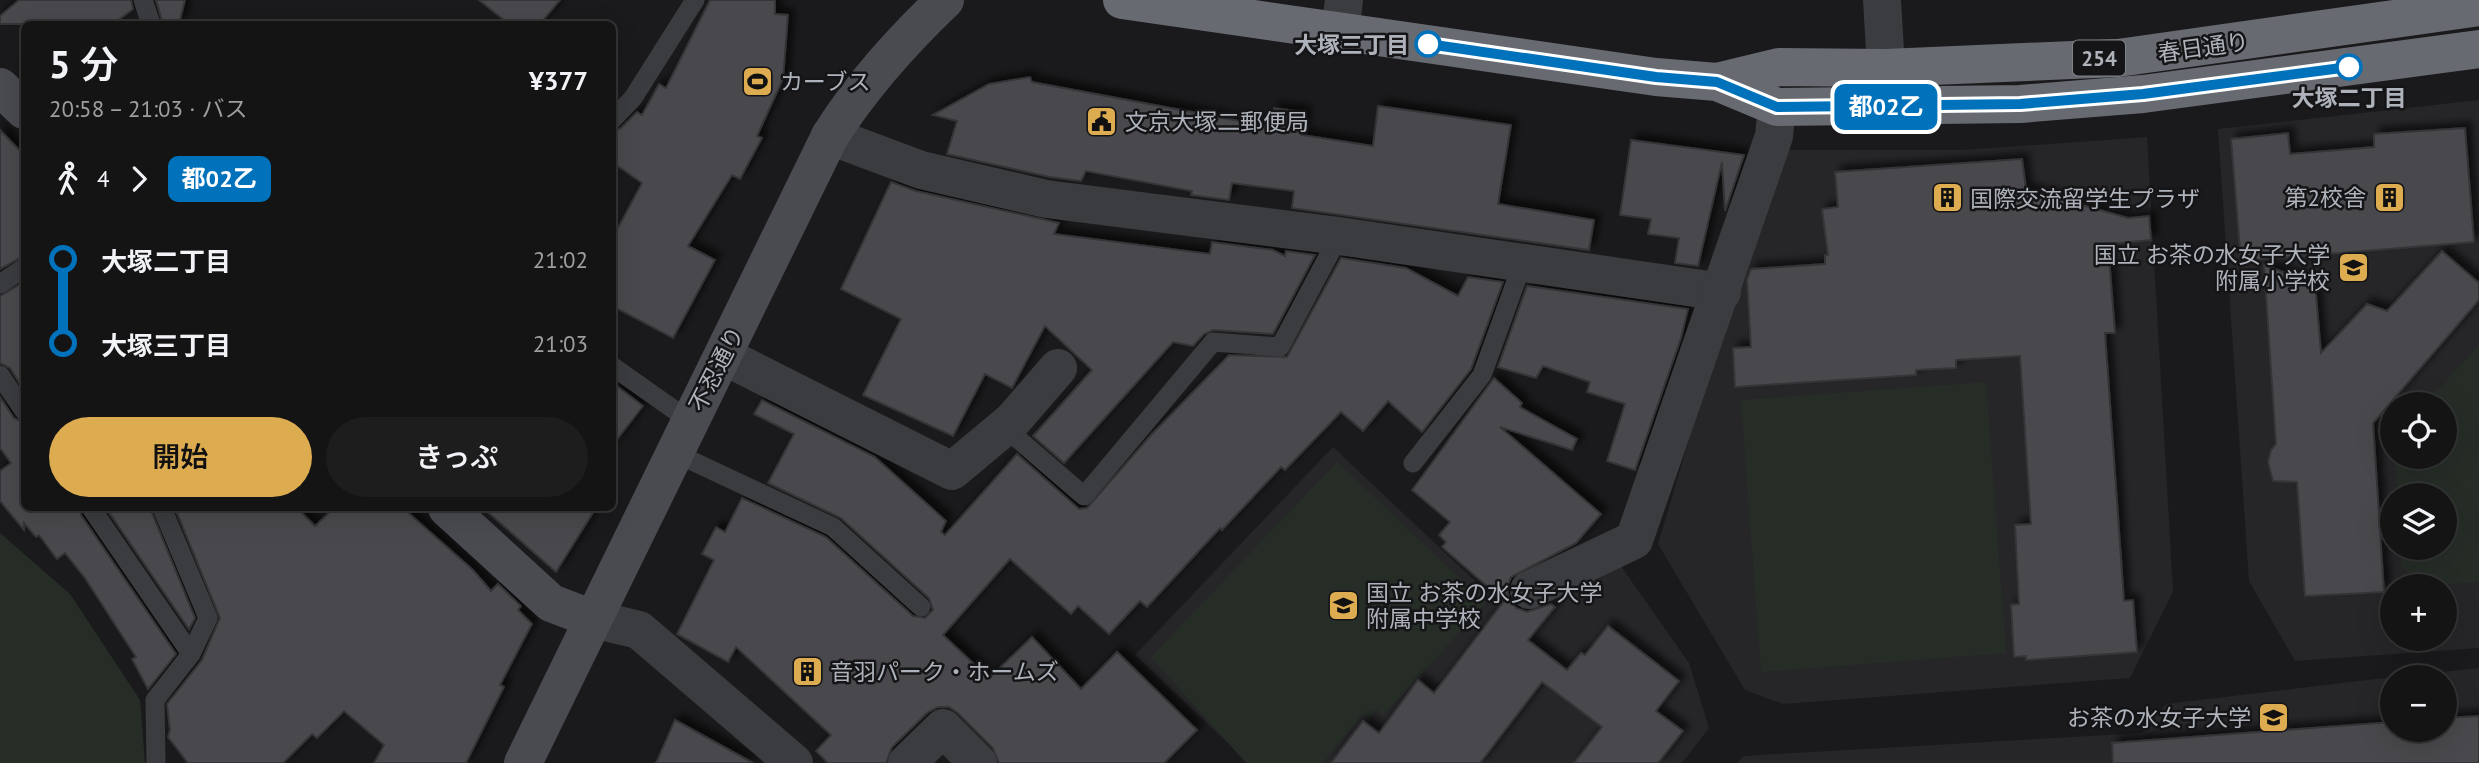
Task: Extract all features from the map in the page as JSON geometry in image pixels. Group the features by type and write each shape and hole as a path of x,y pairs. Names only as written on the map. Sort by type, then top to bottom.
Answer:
{"highway":[{"name":"春日通り","path":"1122,0 1342,16 1656,77 1717,82 1777,107 2020,104 2129,95 2479,49"},
{"name":"春日通り","path":"1717,82 1779,67 1886,68 2118,58 2348,13 2479,7"}],"main road":[{"name":"不忍通り","path":"523,763 681,436 724,356 831,136 855,96 880,65 945,0"},
{"path":"0,87 21,107"},
{"path":"450,511 551,603 593,619"}],"street":[{"path":"1882,0 1886,68"},
{"path":"1529,590 1634,540 1774,136 1777,107"},
{"path":"831,136 921,170 1046,199 1339,236 1722,292"},
{"path":"724,356 952,471 1004,427 1058,368"},
{"path":"593,619 639,630 781,758"},
{"path":"907,763 943,727 978,763"}],"lane":[{"path":"143,0 150,21"},
{"path":"616,116 633,98 695,0"},
{"path":"1004,427 1084,496 1213,342 1280,347 1339,236"},
{"path":"1413,463 1482,375 1523,262"},
{"path":"0,284 21,270"},
{"path":"616,370 681,436 833,527 921,607"},
{"path":"0,375 21,406"},
{"path":"93,511 191,654"},
{"path":"156,763 155,700 191,654 208,618 163,511"}],"shaded area":[{"name":"国立 お茶の水女子大学 附属小学校","path":"2479,100 2479,648 2457,650 2457,574 2380,574 2380,651 2437,651 2295,661 2249,581 2218,129"},
{"path":"2147,137 2173,592 2130,678 1783,704 1745,690 1658,544 1751,232 1781,150 1964,150"},
{"path":"2479,345 2479,582 2457,584 2457,574 2410,574 2401,565 2401,560 2457,560 2457,483 2396,483 2395,469 2457,469 2457,392 2436,392"},
{"path":"1986,382 2006,653 1761,672 1741,400"},
{"name":"国立 お茶の水女子大学 附属中学校","path":"1333,447 1493,598 1513,612 1616,559 1689,663 1709,728 1682,763 1249,763 1135,655"},
{"path":"1337,462 1486,603 1383,716 1376,709 1369,719 1362,715 1323,763 1246,763 1151,657"},
{"path":"0,533 70,594 140,700 145,763 0,763"},
{"name":"お茶の水女子大学","path":"2479,668 2479,763 1737,763 1743,756 2142,733 2166,704 2380,678 2380,742 2457,742 2457,670"}],"building":[{"path":"19,0 131,0 133,9 117,21 21,21 21,24 0,24 0,16"},
{"path":"156,0 185,0 180,21 162,21"},
{"path":"479,0 560,0 542,21 505,21"},
{"path":"710,0 775,0 775,14 788,15 783,79 757,136 762,138 740,179 732,175 688,246 715,260 673,338 616,308 616,232 642,183 616,165 616,130 637,112 642,115 659,84 666,88"},
{"path":"1030,77 1032,82 1272,127 1274,108 1305,112 1302,135 1373,146 1378,106 1511,125 1498,204 1594,220 1589,250 1292,208 1294,191 1232,183 1229,200 1191,195 1192,191 1086,171 1081,181 1050,177 947,154 957,121 933,115 989,84"},
{"name":"第2校舎","path":"2465,128 2474,242 2241,261 2231,139 2288,133 2290,154 2374,147 2374,134"},
{"path":"0,130 21,152 21,258 0,269"},
{"path":"1631,140 1744,155 1725,211 1722,162 1698,266 1675,263 1679,238 1648,234 1651,219 1620,215"},
{"path":"2022,159 2026,189 2128,218 2149,216 2151,240 2108,244 2115,333 2105,333 2124,601 2133,600 2137,652 2026,660 2026,656 2014,657 2011,605 2019,604 2015,525 2031,524 2020,356 1956,360 1956,368 1916,370 1916,375 1735,387 1733,348 1751,347 1747,280 1751,269 1825,264 1825,255 1828,255 1822,209 1838,207 1835,172"},
{"path":"891,182 916,191 1059,223 1054,234 1210,254 1212,242 1273,250 1285,256 1286,251 1315,255 1273,334 1213,330 1204,334 1193,346 1173,342 1064,463 1033,436 1092,370 1045,326 1012,388 985,374 953,436 863,395 901,319 841,289"},
{"path":"2442,251 2479,283 2479,300 2400,392 2380,392 2380,415 2373,423 2383,574 2380,574 2380,592 2305,596 2297,482 2273,481 2268,462 2271,450 2276,444 2264,265 2315,284 2321,353 2367,304 2387,311"},
{"path":"1341,258 1406,268 1458,296 1468,277 1503,282 1471,369 1422,432 1388,401 1363,431 1341,412 1285,470 1281,467 1222,530 1220,528 1147,607 1140,601 1109,634 1078,606 1071,614 1010,559 943,635 989,678 1032,637 1081,689 1117,652 1197,730 1164,763 999,763 993,748 958,713 949,707 938,707 928,712 892,747 886,763 828,763 816,751 831,735 736,647 728,662 677,634 714,560 702,554 716,527 725,532 742,498 826,537 913,616 925,618 933,610 929,598 841,518 768,483 794,434 754,414 762,400 875,457 946,521 941,532 945,535 1017,454 1079,509 1087,508 1151,435 1229,355 1287,357"},
{"path":"21,284 21,385 10,368 0,363 0,296"},
{"path":"1527,286 1688,309 1681,338 1635,470 1607,461 1625,404 1587,392 1590,382 1543,366 1536,378 1498,367"},
{"path":"1494,378 1522,403 1520,407 1577,439 1572,450 1500,427 1601,514 1576,543 1511,577 1507,588 1509,599 1516,608 1527,612 1551,604 1555,607 1528,640 1567,670 1581,653 1585,655 1608,626 1679,681 1656,711 1683,731 1658,763 1574,763 1602,727 1542,682 1480,763 1331,763 1363,721 1379,733 1418,680 1434,693 1504,601 1442,547 1446,542 1439,535 1450,522 1412,490"},
{"path":"616,385 643,406 616,441"},
{"path":"0,397 14,418 21,422 21,511 80,511 176,654 148,689 132,659 136,657 85,578 65,553 57,559 39,535 36,537 24,523 24,530 0,501 0,471 11,463 0,448"},
{"path":"108,511 151,511 195,618 189,629"},
{"path":"176,511 300,511 315,526 331,511 406,511 473,570 491,591 498,584 521,606 518,610 532,624 500,685 504,687 466,763 374,763 384,745 344,711 317,738 312,734 283,763 188,763 168,737 170,730 167,704 202,660 220,618"},
{"path":"486,511 594,511 556,572"},
{"path":"2479,716 2479,763 2113,763 2112,743 2380,723 2380,742 2457,742 2457,717"},
{"path":"675,720 753,763 656,763"}],"bus line":[{"name":"都02乙","path":"1428,44 1656,77 1717,82 1777,107 2020,104 2143,94 2349,67"}],"place":[{"name":"大塚三丁目","path":"1428,44"},
{"name":"大塚二丁目","path":"2349,67"},
{"name":"カーブス","path":"757,81"},
{"name":"文京大塚二郵便局","path":"1102,121"},
{"name":"第2校舎","path":"2389,197"},
{"name":"国際交流留学生プラザ","path":"1947,198"},
{"name":"国立 お茶の水女子大学 附属小学校","path":"2353,267"},
{"name":"国立 お茶の水女子大学 附属中学校","path":"1343,605"},
{"name":"音羽パーク・ホームズ","path":"807,671"},
{"name":"お茶の水女子大学","path":"2274,717"}]}
